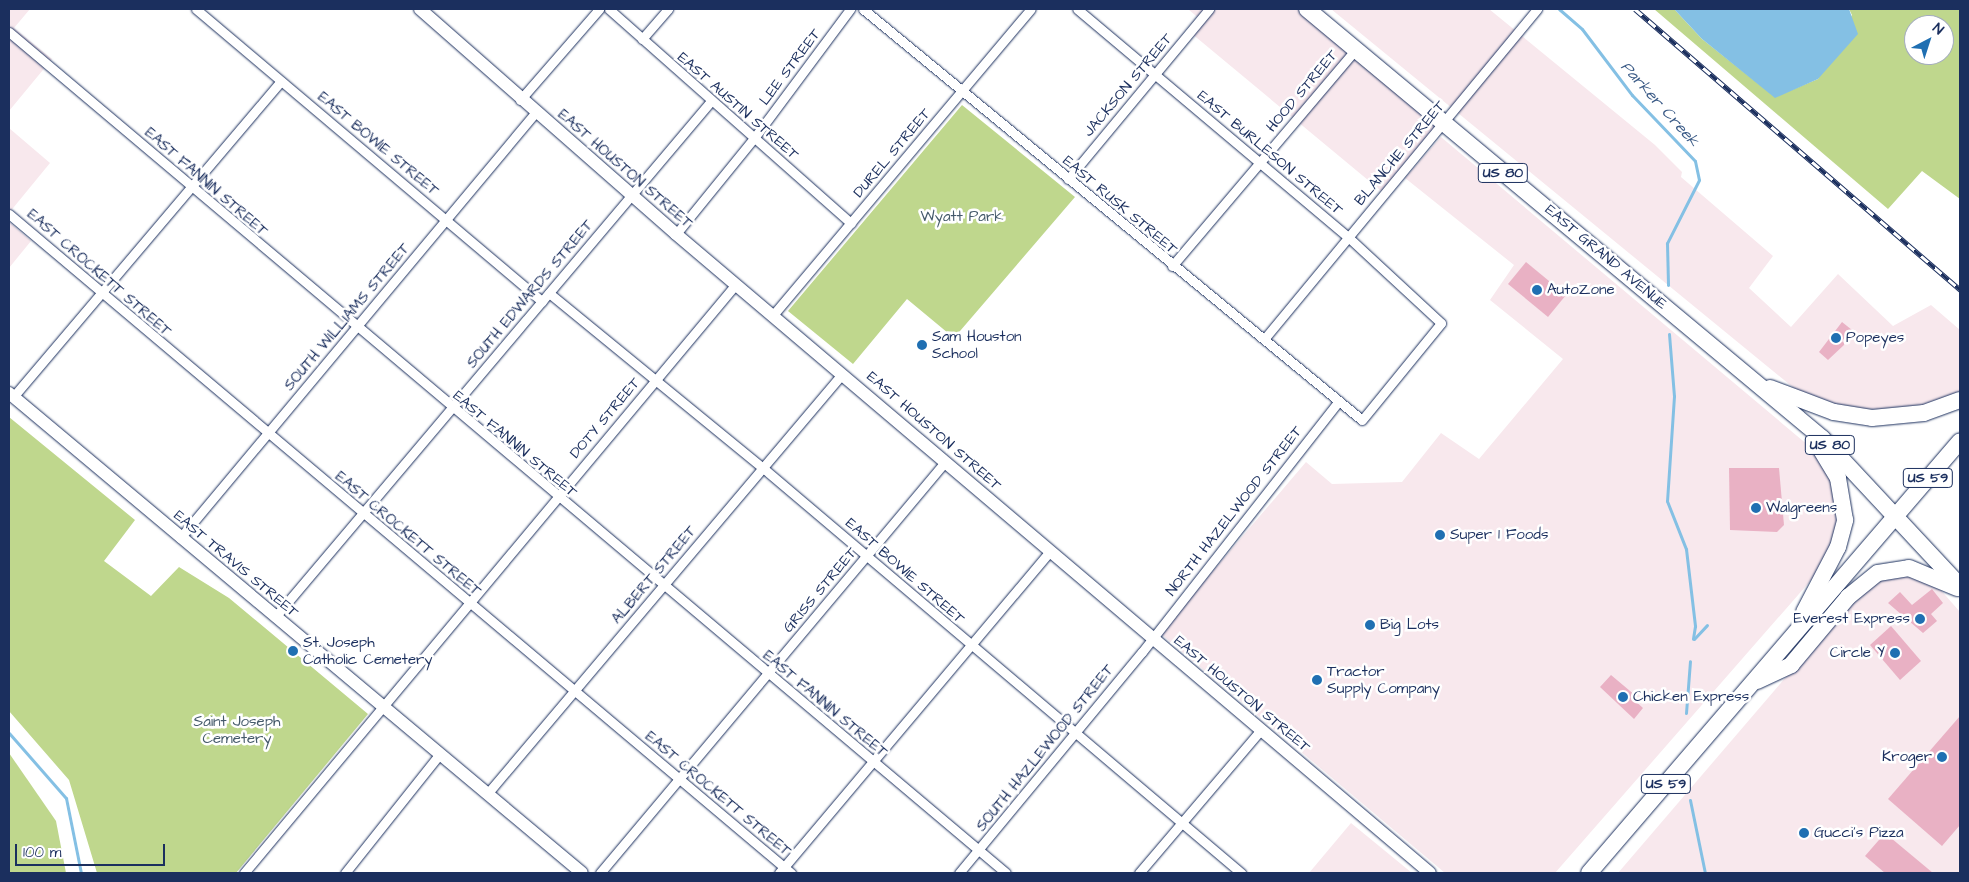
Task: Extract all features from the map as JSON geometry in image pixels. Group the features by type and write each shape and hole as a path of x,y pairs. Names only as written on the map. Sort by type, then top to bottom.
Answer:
{"highway":[{"name":"EAST GRAND AVENUE","path":"1307,9 1802,420 1896,515"},
{"path":"1758,383 1829,410 1866,418 1924,413 1960,400"},
{"path":"1789,639 1838,547 1845,520 1838,478 1802,420"},
{"name":"US 59","path":"1589,873 1960,441"},
{"name":"US 80","path":"1896,515 1960,588"},
{"path":"1751,684 1791,664 1848,597 1878,573 1909,568 1960,588"}],"main road":[{"name":"EAST HOUSTON STREET","path":"420,9 520,100 676,234 1150,638 1430,873"},
{"name":"EAST TRAVIS STREET","path":"11,395 380,707 582,873"}],"street":[{"name":"EAST BOWIE STREET","path":"196,9 542,301"},
{"path":"520,100 599,9"},
{"name":"EAST AUSTIN STREET","path":"608,9 851,222"},
{"path":"642,39 668,9"},
{"name":"LEE STREET","path":"676,234 754,138 850,9"},
{"name":"EAST RUSK STREET","path":"863,9 1172,266 1265,338 1362,420"},
{"name":"DUREL STREET","path":"773,315 1031,9"},
{"name":"EAST BURLESON STREET","path":"1077,9 1348,237 1441,323 1362,420"},
{"name":"JACKSON STREET","path":"1068,179 1209,9"},
{"name":"BLANCHE STREET","path":"1265,338 1537,9"},
{"name":"EAST FANNIN STREET","path":"9,32 451,409 1006,873"},
{"name":"HOOD STREET","path":"1172,266 1356,49"},
{"path":"11,395 102,293 281,81"},
{"name":"SOUTH EDWARDS STREET","path":"275,617 711,101"},
{"name":"SOUTH WILLIAMS STREET","path":"180,538 535,113"},
{"name":"EAST CROCKETT STREET","path":"9,214 267,434 679,779 785,871"},
{"name":"DOTY STREET","path":"244,873 380,707 736,284"},
{"name":"EAST BOWIE STREET","path":"549,293 763,468 1075,735 1241,873"},
{"name":"ALBERT STREET","path":"487,794 842,374"},
{"name":"NORTH HAZELWOOD STREET","path":"1150,638 1339,401"},
{"name":"GRISS STREET","path":"600,873 945,462"},
{"path":"785,871 872,762 1049,552"},
{"name":"SOUTH HAZLEWOOD STREET","path":"959,873 1075,735 1150,638"},
{"path":"1139,873 1260,731"},
{"path":"345,873 439,755"}],"shaded area":[{"path":"9,9 30,9 14,28 52,59 9,111"},
{"path":"1188,9 1299,9 1442,127 1386,195 1191,33 1202,21"},
{"path":"1331,9 1489,9 1655,145 1682,172 1681,177 1773,256 1749,288 1791,327 1838,274 1893,326 1931,305 1960,330 1960,392 1953,398 1897,412 1843,407 1795,389"},
{"path":"9,128 50,163 9,213"},
{"path":"1441,137 1815,451 1832,476 1840,509 1836,539 1819,571 1555,873 1445,873 1160,633 1306,462 1332,484 1402,482 1441,433 1479,459 1563,359 1490,300 1514,265 1405,178"},
{"path":"9,222 31,241 9,268"},
{"path":"1905,570 1932,580 1960,612 1960,873 1618,873 1867,585"},
{"path":"1351,823 1412,873 1309,873"}],"green space":[{"path":"1654,9 1674,9 1702,39 1775,97 1818,79 1852,15 1849,9 1960,9 1960,199 1922,171 1888,209"},
{"name":"Wyatt Park","path":"962,105 1075,197 954,338 907,299 853,364 788,311"},
{"name":"Saint Joseph Cemetery","path":"9,417 135,520 104,561 151,596 179,567 229,598 368,714 236,873 97,873 69,780 9,711"},
{"path":"9,753 56,821 66,873 9,873"}],"water":[{"path":"1674,9 1849,9 1858,34 1818,79 1775,98 1702,39"}],"building":[{"name":"AutoZone","path":"1526,262 1566,295 1548,317 1508,284"},
{"name":"Popeyes","path":"1842,322 1852,330 1842,341 1845,344 1828,360 1819,352"},
{"name":"Walgreens","path":"1729,468 1779,468 1784,525 1777,532 1730,530"},
{"path":"1932,589 1943,603 1931,614 1937,621 1923,633 1888,603 1900,592 1912,605"},
{"name":"Circle Y","path":"1891,626 1921,661 1900,680 1870,645"},
{"name":"Chicken Express","path":"1611,675 1636,696 1633,699 1643,708 1634,719 1600,687"},
{"name":"Kroger","path":"1960,716 1960,825 1942,846 1888,799"},
{"path":"1885,833 1933,873 1885,873 1865,856"}],"waterway":[{"name":"Parker Creek","path":"1559,9 1582,29 1632,95 1695,161 1699,180 1667,243 1668,285"},
{"name":"Parker Creek","path":"1669,334 1674,396 1667,501 1686,549 1695,626 1693,639"},
{"path":"1694,639 1707,625"},
{"name":"Parker Creek","path":"1686,713 1690,661"},
{"path":"9,733 66,798 81,873"},
{"name":"Parker Creek","path":"1690,800 1705,873"}],"railway":[{"path":"1635,9 1960,290"}],"place":[{"name":"AutoZone","path":"1537,290"},
{"name":"Popeyes","path":"1836,338"},
{"name":"Sam Houston School","path":"922,345"},
{"name":"Walgreens","path":"1756,508"},
{"name":"Super 1 Foods","path":"1440,535"},
{"name":"Everest Express","path":"1920,619"},
{"name":"Big Lots","path":"1370,625"},
{"name":"St. Joseph Catholic Cemetery","path":"293,651"},
{"name":"Circle Y","path":"1895,653"},
{"name":"Tractor Supply Company","path":"1317,680"},
{"name":"Chicken Express","path":"1623,697"},
{"name":"Kroger","path":"1942,757"},
{"name":"Gucci's Pizza","path":"1804,833"}]}
